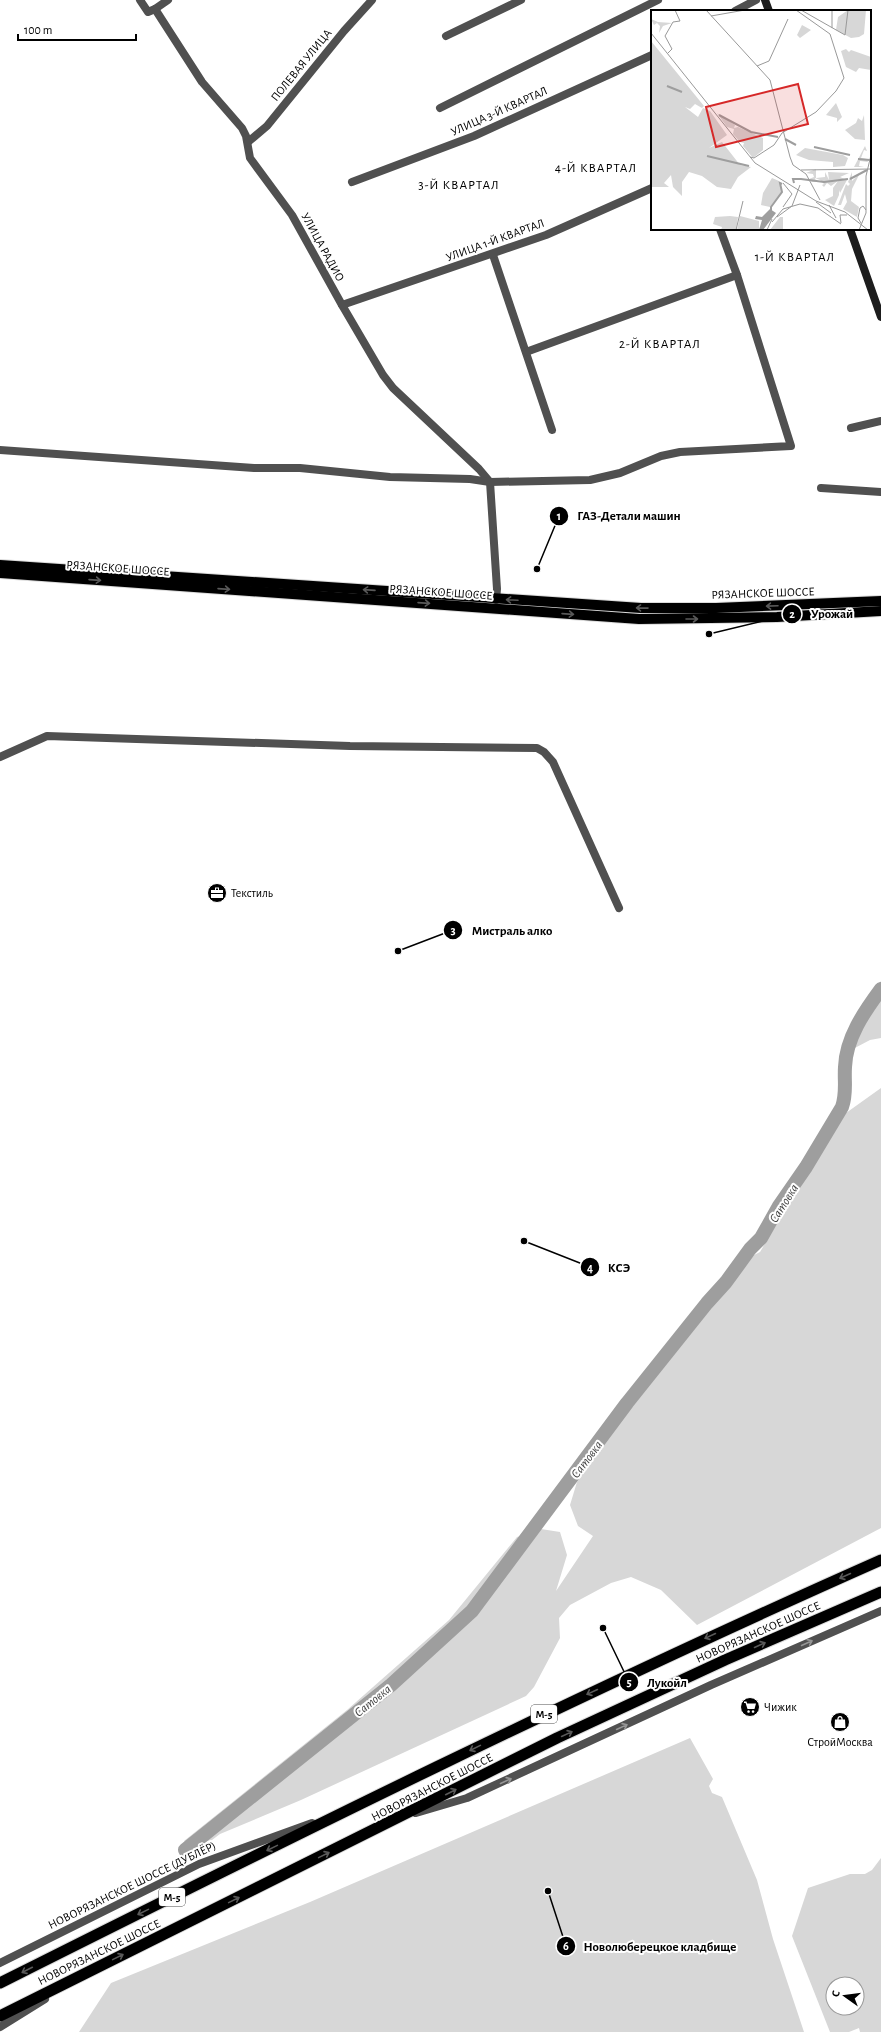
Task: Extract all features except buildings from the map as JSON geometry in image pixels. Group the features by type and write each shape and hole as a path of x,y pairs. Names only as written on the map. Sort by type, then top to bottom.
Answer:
{"highway":[{"name":"НОВОРЯЗАНСКОЕ ШОССЕ","path":"0,1983 344,1811 704,1639 881,1560"},
{"name":"НОВОРЯЗАНСКОЕ ШОССЕ","path":"0,2016 404,1816 557,1738 731,1658 881,1592"}],"main road":[{"path":"765,0 769,10"},
{"path":"850,230 881,317"},
{"name":"РЯЗАНСКОЕ ШОССЕ","path":"0,565 496,600 648,608 716,608 881,601"},
{"name":"РЯЗАНСКОЕ ШОССЕ","path":"0,573 639,619 777,617 881,611"}],"street":[{"name":"УЛИЦА РАДИО","path":"140,0 152,11 202,82 242,128 248,142 250,158 292,215 342,305 393,388 479,469 490,482"},
{"path":"152,11 168,0"},
{"name":"ПОЛЕВАЯ УЛИЦА","path":"248,142 267,126 344,31 372,0"},
{"path":"446,36 521,0"},
{"path":"440,108 658,0"},
{"path":"737,10 756,0"},
{"name":"УЛИЦА 3-Й КВАРТАЛ","path":"352,182 474,136 651,55"},
{"name":"УЛИЦА 1-Й КВАРТАЛ","path":"342,305 493,255 546,235 651,188"},
{"path":"0,450 254,468 300,468 390,477 470,479 490,482 590,480 620,473 661,456 680,452 791,446 737,275 720,230"},
{"path":"493,255 552,430"},
{"path":"526,352 737,275"},
{"path":"851,428 881,421"},
{"path":"490,482 497,589 496,600"},
{"path":"821,488 881,492"},
{"path":"0,757 47,736 350,746 537,748 544,752 552,762 619,908"},
{"path":"404,1816 467,1798 711,1685 881,1611"},
{"name":"НОВОРЯЗАНСКОЕ ШОССЕ (ДУБЛЁР)","path":"0,1963 199,1864 344,1811"},
{"path":"0,2027 83,1975"}],"shaded area":[{"path":"881,981 881,1038 870,1040 851,1050 849,1034 863,1007"},
{"path":"881,1088 881,1528 697,1625 661,1590 631,1577 611,1583 570,1605 559,1618 560,1638 534,1687 526,1696 301,1800 220,1834 212,1840 188,1845 184,1841 347,1710 449,1620 517,1537 541,1529 560,1532 567,1555 556,1591 593,1536 578,1526 570,1505 577,1482 595,1458 625,1412 654,1378 691,1329 723,1292 746,1259 760,1252 839,1118"},
{"path":"690,1738 713,1779 709,1786 712,1793 722,1797 757,1880 773,1939 804,2032 79,2032 111,1983 310,1902"},
{"path":"881,1858 881,2032 860,2032 859,2028 849,2032 830,2032 792,1936 808,1888 850,1874 865,1874 872,1870"}],"waterway":[{"name":"Сатовка","path":"185,1850 391,1685 472,1611 627,1403 707,1303 726,1282 750,1249 761,1238 779,1206 806,1167 842,1107 845,1092 846,1056 852,1036 862,1016 881,989"}],"place":[{"name":"ГАЗ-Детали машин","path":"537,569"},
{"name":"Урожай","path":"709,634"},
{"name":"Текстиль","path":"217,893"},
{"name":"Мистраль алко","path":"398,951"},
{"name":"КСЭ","path":"524,1241"},
{"name":"Лукойл","path":"603,1628"},
{"name":"Чижик","path":"750,1707"},
{"name":"СтройМосква","path":"840,1722"},
{"name":"Новолюберецкое кладбище","path":"548,1891"}],"district":[{"name":"4-Й КВАРТАЛ","path":"596,167"},
{"name":"3-Й КВАРТАЛ","path":"459,184"},
{"name":"1-Й КВАРТАЛ","path":"795,256"},
{"name":"2-Й КВАРТАЛ","path":"660,343"}]}
